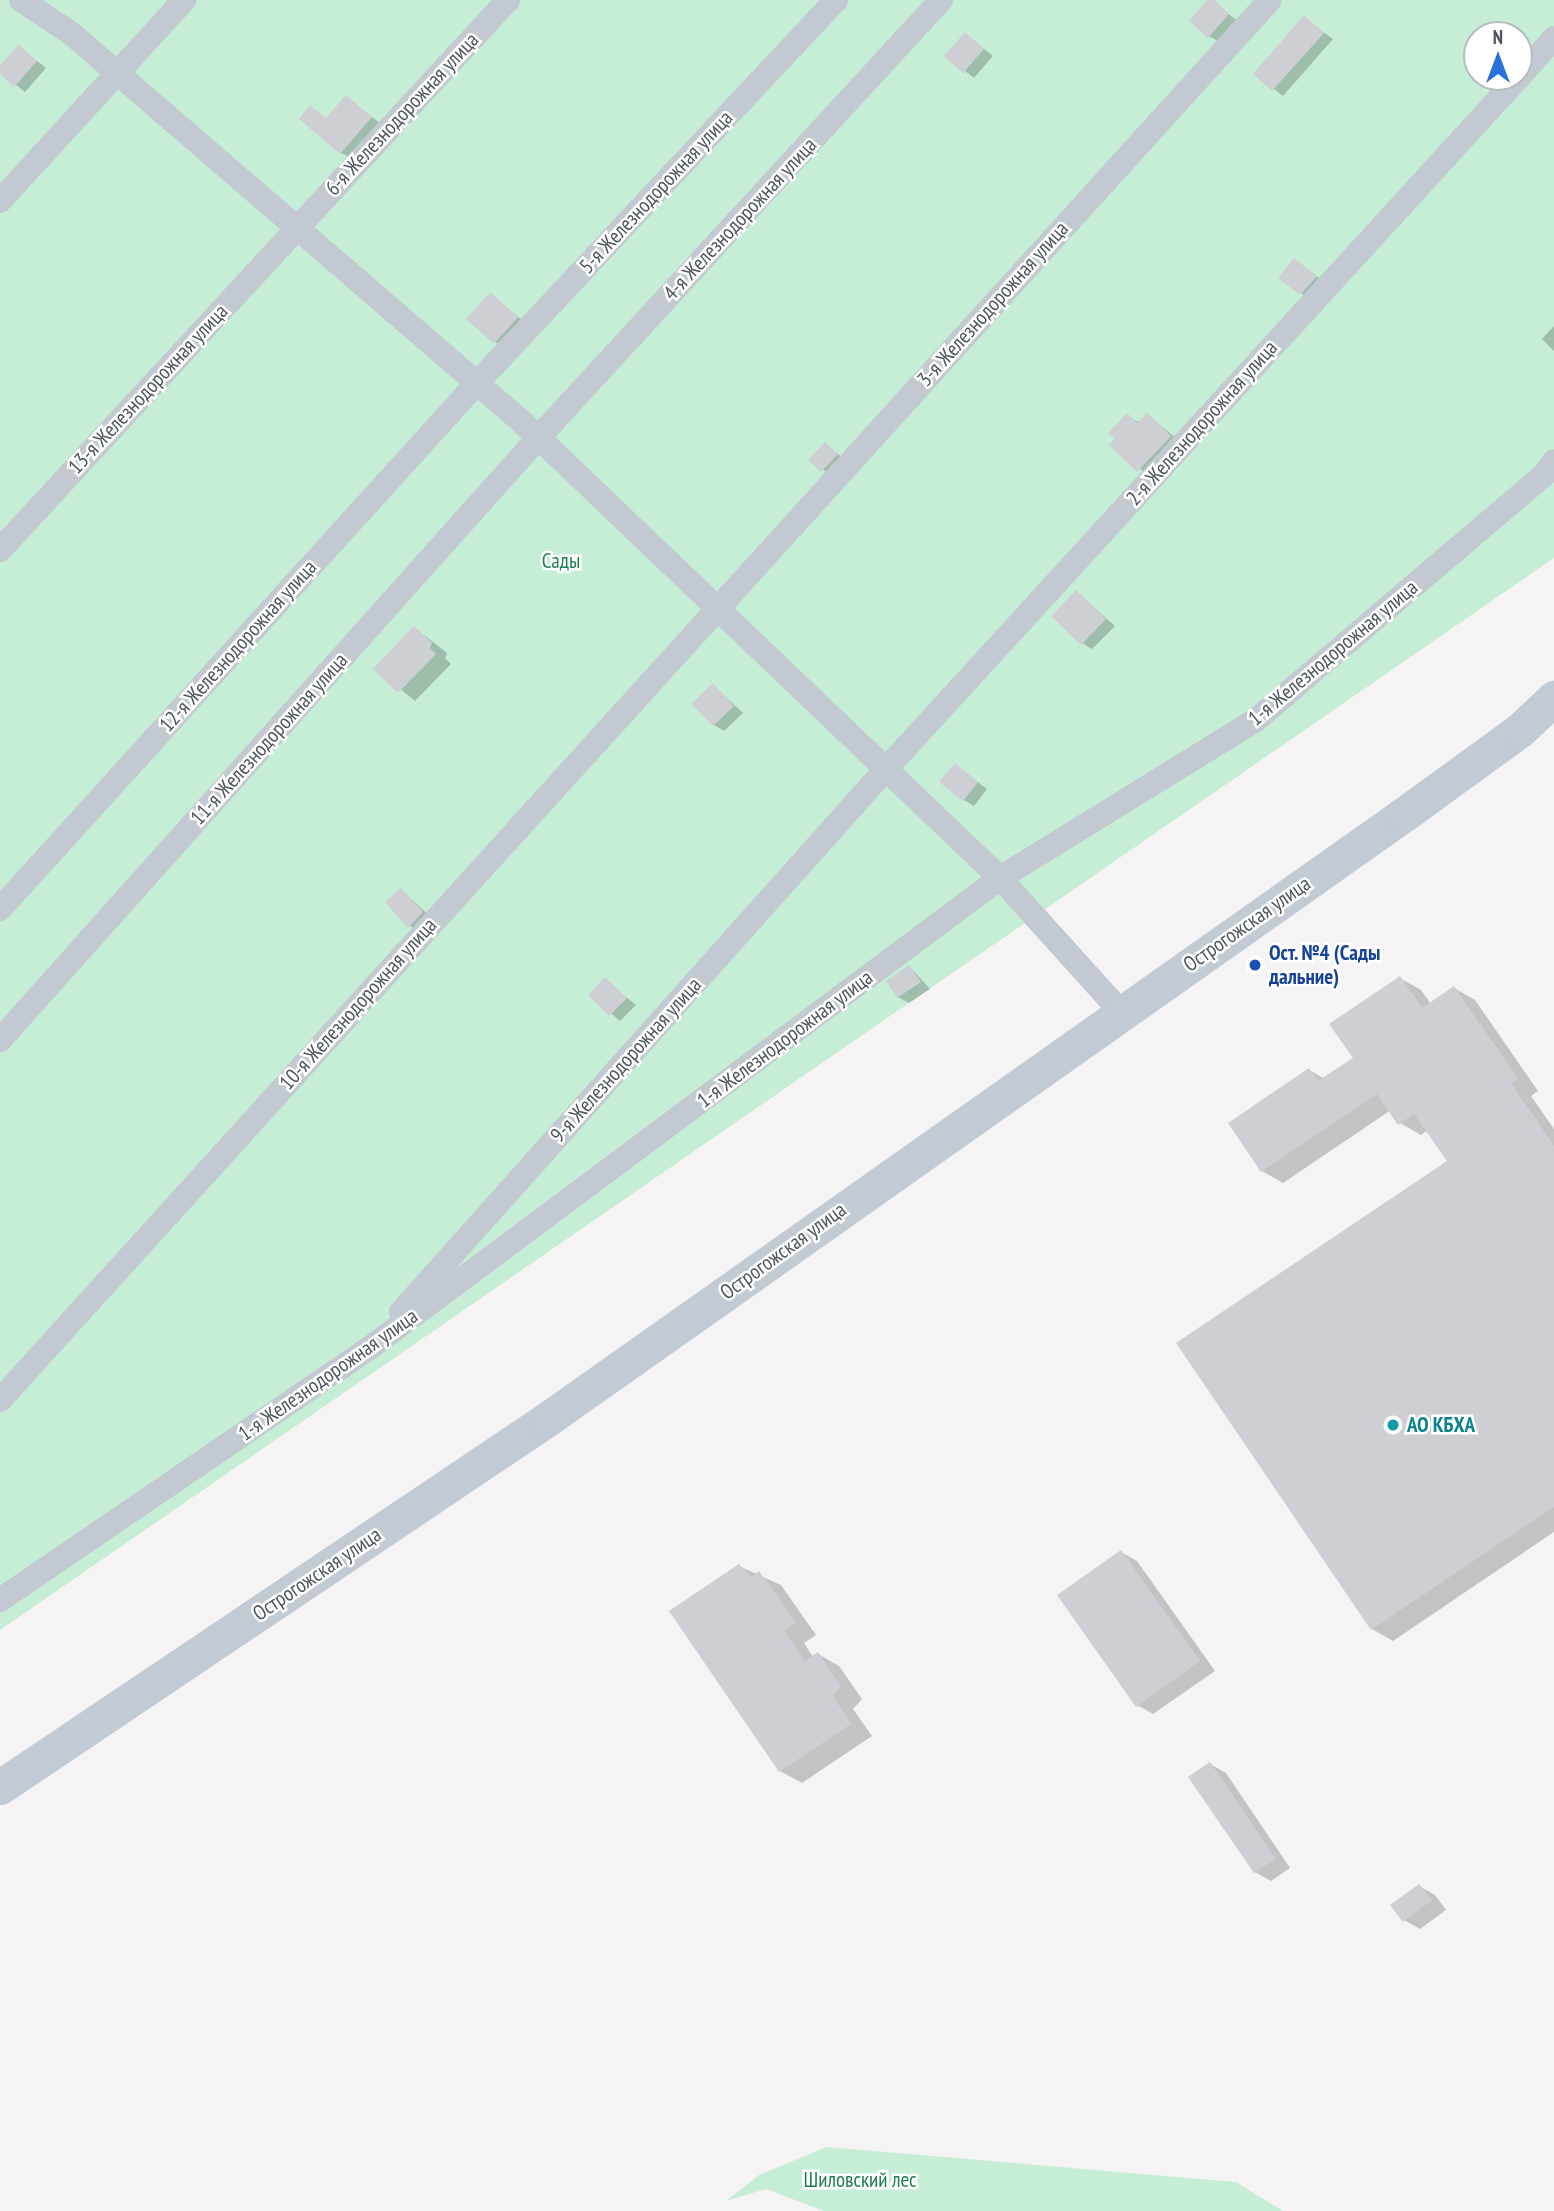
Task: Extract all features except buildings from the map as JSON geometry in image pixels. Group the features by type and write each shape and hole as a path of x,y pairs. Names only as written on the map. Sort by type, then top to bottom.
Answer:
{"street":[{"path":"21,0 72,34 117,72 538,438 1000,878 1121,1012"},
{"path":"0,201 184,0"},
{"name":"6-я Железнодорожная улица","path":"297,227 508,0"},
{"name":"5-я Железнодорожная улица","path":"477,383 836,0"},
{"name":"4-я Железнодорожная улица","path":"538,438 941,0"},
{"name":"3-я Железнодорожная улица","path":"717,608 1270,0"},
{"name":"2-я Железнодорожная улица","path":"1533,61 1554,38"},
{"name":"2-я Железнодорожная улица","path":"886,769 1506,91"},
{"name":"13-я Железнодорожная улица","path":"0,550 297,227"},
{"name":"12-я Железнодорожная улица","path":"0,909 477,383"},
{"name":"11-я Железнодорожная улица","path":"0,1040 538,438"},
{"name":"1-я Железнодорожная улица","path":"0,1600 367,1350 1000,878 1256,720 1544,475 1554,461"},
{"name":"10-я Железнодорожная улица","path":"0,1400 717,608"},
{"name":"Острогожская улица","path":"0,1787 546,1420 1445,784 1520,730 1554,698"},
{"name":"9-я Железнодорожная улица","path":"367,1350 886,769"}],"green space":[{"name":"Сады","path":"0,0 1554,0 1554,558 0,1630"},
{"name":"Шиловский лес","path":"827,2147 1236,2182 1283,2211 824,2211 766,2189 726,2201 759,2175"}],"place":[{"name":"Ост. №4 (Сады дальние)","path":"1255,965"},
{"name":"АО КБХА","path":"1393,1425"}]}
